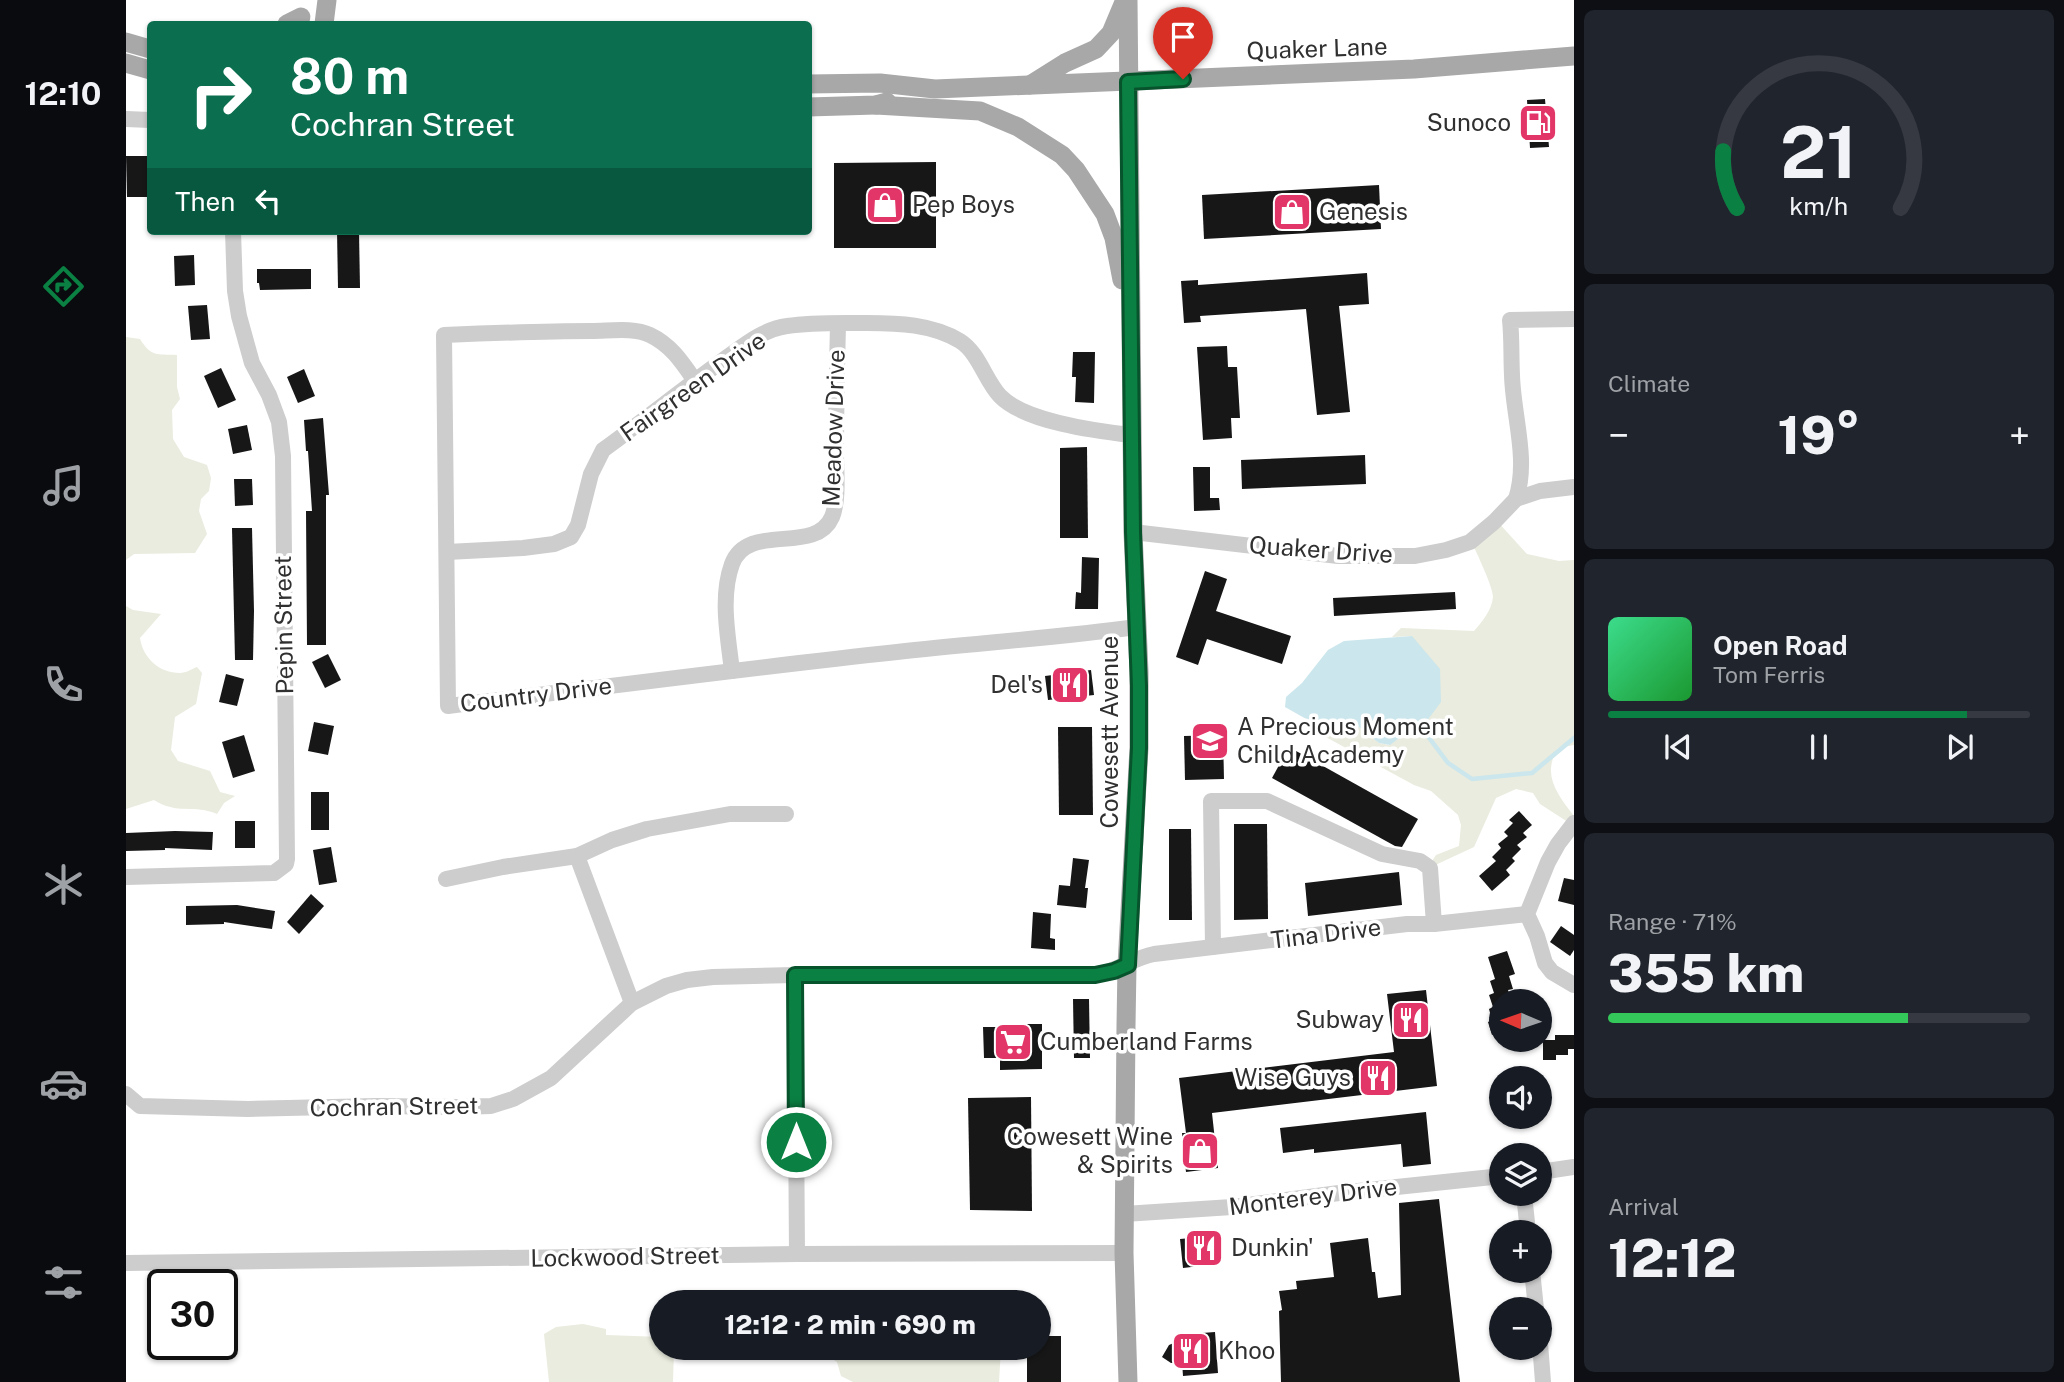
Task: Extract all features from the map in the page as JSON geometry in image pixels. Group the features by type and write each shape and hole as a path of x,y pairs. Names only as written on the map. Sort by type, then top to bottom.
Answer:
{"main road":[{"path":"324,21 327,0"},
{"path":"1029,85 1065,63 1096,49 1111,33 1126,0"},
{"name":"Cowesett Avenue","path":"1126,0 1132,330 1131,435 1139,672 1139,748 1128,965 1124,1214 1128,1382"},
{"path":"126,32 147,35"},
{"path":"126,42 147,49"},
{"name":"Quaker Lane","path":"812,84 880,83 935,89 1128,82 1414,69 1574,56"},
{"path":"126,63 147,69"},
{"name":"Quaker Lane","path":"812,107 876,105 935,89"},
{"path":"876,105 980,111 1018,127 1062,155 1076,170 1105,214 1114,238 1132,330"}],"street":[{"path":"126,119 147,120"},
{"name":"Pepin Street","path":"126,877 274,873 286,864 287,859 283,456 279,422 269,395 252,363 239,316 235,290 233,235"},
{"path":"1516,499 1521,482 1510,320 1574,319"},
{"name":"Fairgreen Drive","path":"447,552 523,548 554,544 571,537 578,525 591,474 603,450 753,339 786,326 891,323 944,332 963,342 1002,398 1022,411 1058,422 1131,435"},
{"name":"Meadow Drive","path":"732,671 726,611 727,583 732,562 740,550 752,543 809,536 827,524 833,515 838,324"},
{"name":"Country Drive","path":"695,381 670,348 642,332 444,335 448,706 1136,626"},
{"path":"1516,499 1540,491 1574,487"},
{"name":"Quaker Drive","path":"1133,532 1338,555 1415,556 1470,542 1516,499"},
{"path":"1213,947 1211,801 1267,801 1380,853 1420,861 1430,868 1434,924"},
{"path":"446,879 576,856 612,840 647,829 730,814 786,814"},
{"path":"1574,822 1548,862 1527,914 1545,963 1552,972 1574,985"},
{"path":"576,856 632,1003"},
{"name":"Tina Drive","path":"1128,965 1154,954 1395,925 1434,924 1527,914"},
{"name":"Cochran Street","path":"126,1094 140,1105 248,1109 491,1106 513,1099 551,1077 632,1003 666,986 687,980 795,975 1095,975 1128,965"},
{"path":"795,975 797,1254"},
{"path":"1552,1170 1574,1167"},
{"name":"Monterey Drive","path":"1124,1214 1232,1207 1339,1192 1489,1177"},
{"name":"Lockwood Street","path":"126,1263 1124,1252"},
{"path":"1541,1360 1543,1382"}],"shaded area":[{"path":"126,337 140,339 155,353 177,355 177,387 180,399 172,410 173,439 184,457 207,465 211,478 209,491 201,499 199,511 207,534 195,553 134,554 126,560"},
{"path":"1497,521 1527,554 1559,561 1574,560 1574,745 1558,748 1553,758 1551,776 1557,792 1574,816 1571,824 1540,804 1533,793 1516,789 1496,798 1474,847 1431,867 1429,866 1436,855 1459,846 1461,825 1458,815 1431,791 1414,785 1311,729 1310,720 1327,725 1359,727 1379,743 1389,745 1402,736 1412,636 1392,637 1401,628 1474,631 1489,611 1493,597 1473,545"},
{"path":"126,606 133,610 161,614 140,638 148,658 153,663 172,672 180,673 197,667 202,673 196,704 175,717 171,750 178,761 210,771 220,792 235,796 224,803 217,814 170,807 154,800 126,809"},
{"path":"583,1324 606,1329 606,1335 649,1337 649,1360 674,1360 673,1382 549,1382 544,1334 556,1327"},
{"path":"834,1360 1000,1360 999,1382 853,1382 841,1376"}],"water":[{"path":"1412,636 1440,669 1441,702 1417,734 1402,736 1390,745 1379,743 1359,727 1327,725 1308,720 1285,707 1286,697 1302,683 1328,650 1344,641"}],"building":[{"name":"Sunoco","path":"1545,99 1549,147 1530,148 1527,100"},
{"path":"126,156 147,156 147,197 127,197"},
{"name":"Pep Boys","path":"936,162 936,248 834,248 834,163"},
{"name":"Genesis","path":"1379,185 1381,229 1204,239 1202,195"},
{"path":"337,235 359,235 360,288 338,288"},
{"path":"194,255 195,285 175,286 174,256"},
{"path":"257,269 311,269 311,289 260,290"},
{"path":"1367,273 1369,304 1339,306 1350,412 1317,415 1306,309 1200,316 1201,322 1184,323 1181,281 1198,280 1198,285"},
{"path":"207,305 210,339 191,340 188,306"},
{"path":"1227,346 1228,367 1237,367 1240,418 1231,418 1232,438 1203,440 1197,347"},
{"path":"1073,352 1095,352 1094,403 1075,402"},
{"path":"221,368 236,400 218,408 204,376"},
{"path":"304,369 315,396 298,403 287,377"},
{"path":"323,418 329,495 326,495 326,645 307,645 306,511 312,511 304,420"},
{"path":"247,425 252,450 233,454 228,429"},
{"path":"1087,447 1088,538 1060,538 1060,448"},
{"path":"1365,455 1366,484 1242,489 1241,460"},
{"path":"1193,467 1210,467 1210,498 1219,498 1220,510 1194,511"},
{"path":"234,479 252,479 253,505 235,506"},
{"path":"232,528 252,528 253,660 235,660"},
{"path":"1082,557 1099,558 1098,609 1075,609 1076,592 1081,593"},
{"path":"1205,571 1227,579 1216,611 1291,636 1282,664 1207,639 1198,665 1176,657"},
{"path":"1455,592 1456,609 1334,616 1333,598"},
{"path":"328,654 341,680 325,688 312,662"},
{"name":"Del's","path":"1091,670 1094,695 1048,700 1045,676"},
{"path":"226,674 244,679 237,706 219,702"},
{"path":"314,722 334,726 328,755 308,751"},
{"path":"1058,727 1092,727 1093,815 1059,815"},
{"path":"244,735 255,771 233,778 222,742"},
{"path":"1223,735 1224,779 1185,780 1184,736"},
{"path":"1289,747 1418,819 1402,847 1395,846 1272,778"},
{"path":"311,792 329,792 329,830 311,830"},
{"path":"1519,811 1532,825 1523,833 1527,837 1517,845 1521,849 1506,870 1510,875 1492,891 1479,876 1496,861 1492,857 1501,848 1498,844 1508,836 1504,832 1513,823 1509,820"},
{"path":"235,821 255,821 255,848 235,848"},
{"path":"1234,824 1267,824 1268,919 1234,920"},
{"path":"1169,829 1191,829 1192,920 1169,920"},
{"path":"213,832 212,850 165,848 126,851 126,833"},
{"path":"331,847 337,882 319,885 313,850"},
{"path":"1073,858 1089,860 1085,888 1088,888 1086,908 1057,905 1059,885 1070,886"},
{"path":"1399,872 1402,905 1308,916 1305,883"},
{"path":"1564,878 1574,880 1574,905 1558,901"},
{"path":"311,894 324,906 299,934 287,922"},
{"path":"237,905 275,911 272,929 224,922 186,925 186,906"},
{"path":"1033,912 1051,914 1050,938 1055,939 1055,950 1031,948"},
{"path":"1561,926 1574,935 1574,950 1570,956 1550,942"},
{"path":"1507,951 1515,974 1509,976 1513,989 1493,989 1490,981 1495,979 1488,957"},
{"path":"1426,990 1437,1086 1212,1113 1218,1168 1186,1172 1182,1133 1186,1133 1179,1078 1394,1052 1387,994"},
{"path":"1073,999 1089,999 1090,1058 1074,1058"},
{"name":"Cumberland Farms","path":"1012,1024 1042,1024 1042,1069 1000,1070 1000,1058 984,1058 983,1027 1012,1027"},
{"path":"1555,1035 1574,1035 1574,1049 1568,1049 1568,1055 1556,1055 1556,1060 1543,1060 1543,1052 1552,1052 1552,1040 1555,1040"},
{"path":"1031,1097 1032,1211 970,1210 968,1098"},
{"path":"1426,1112 1431,1164 1403,1167 1401,1144 1314,1153 1314,1149 1283,1153 1280,1128"},
{"path":"1439,1199 1460,1382 1281,1382 1279,1311 1282,1310 1279,1291 1297,1289 1296,1281 1334,1277 1330,1243 1368,1238 1378,1298 1401,1295 1399,1203"},
{"path":"1214,1236 1217,1264 1183,1268 1180,1239"},
{"name":"Khoo","path":"1215,1332 1218,1373 1183,1376 1182,1362 1171,1363 1162,1357 1169,1345 1176,1342 1176,1335"},
{"path":"1051,1336 1061,1336 1061,1382 1027,1382 1027,1360 1051,1360"}],"waterway":[{"path":"1427,735 1448,763 1472,779 1532,773 1574,738"}],"place":[{"name":"Sunoco","path":"1538,123"},
{"name":"Pep Boys","path":"885,205"},
{"name":"Genesis","path":"1292,212"},
{"name":"Del's","path":"1070,685"},
{"name":"A Precious Moment Child Academy","path":"1210,741"},
{"name":"Subway","path":"1411,1020"},
{"name":"Cumberland Farms","path":"1013,1042"},
{"name":"Wise Guys","path":"1378,1078"},
{"name":"Cowesett Wine & Spirits","path":"1200,1151"},
{"name":"Dunkin'","path":"1204,1248"},
{"name":"Khoo","path":"1191,1351"}],"route":[{"path":"796,1142 795,975 1095,975 1128,965 1139,748 1131,435 1128,82 1183,79"}]}
